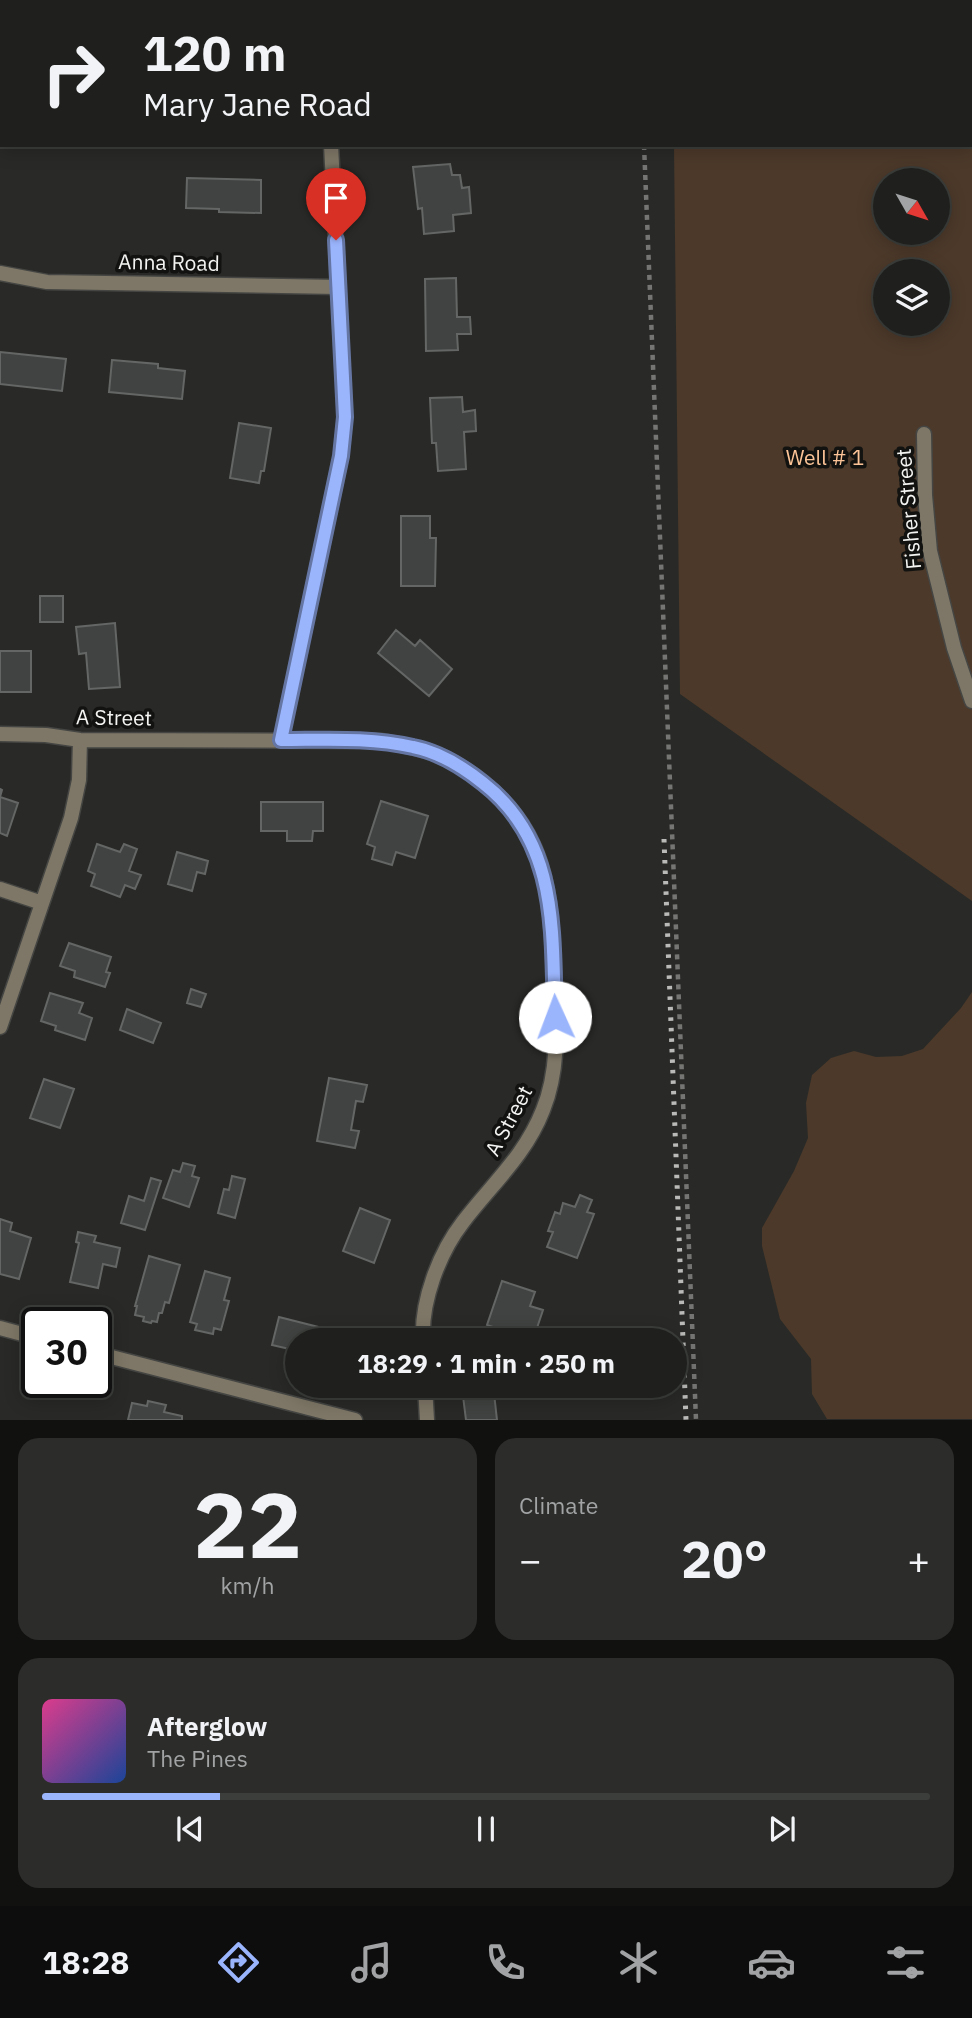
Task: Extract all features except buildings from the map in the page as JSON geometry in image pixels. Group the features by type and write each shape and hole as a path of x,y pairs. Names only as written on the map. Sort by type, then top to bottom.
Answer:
{"street":[{"path":"281,740 341,456 345,417 331,147"},
{"name":"Anna Road","path":"0,273 47,282 338,287"},
{"name":"Fisher Street","path":"924,434 925,495 930,551 954,648 972,701"},
{"name":"A Street","path":"0,734 80,740 382,741 415,747 442,757 473,774 497,793 519,818 536,849 546,885 551,919 556,1028 553,1077 543,1111 527,1141 508,1170 462,1223 442,1259 430,1287 424,1328"},
{"path":"0,1027 71,818 79,780 80,740"},
{"path":"0,889 42,903"},
{"path":"0,1328 21,1334"},
{"path":"112,1357 355,1419"},
{"path":"426,1398 427,1419"}],"path":[{"path":"645,147 696,1419"}],"green space":[{"name":"Well # 1","path":"674,147 972,147 972,901 680,694"},
{"path":"972,992 972,1419 827,1419 812,1394 811,1359 780,1319 762,1246 762,1228 794,1171 808,1138 806,1103 812,1075 831,1058 854,1051 876,1057 902,1056 923,1049"}],"railway":[{"path":"664,839 686,1420"}],"route":[{"path":"336,240 345,417 341,456 281,740 382,741 415,747 442,757 473,774 497,793 519,818 536,849 546,885 551,919 555,1017"}]}
